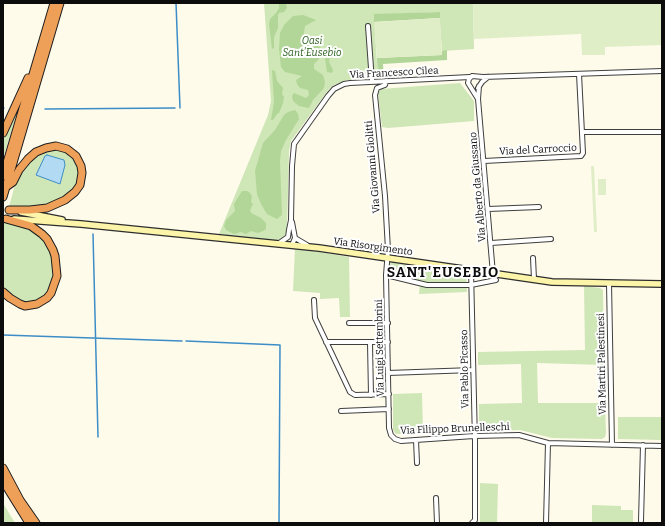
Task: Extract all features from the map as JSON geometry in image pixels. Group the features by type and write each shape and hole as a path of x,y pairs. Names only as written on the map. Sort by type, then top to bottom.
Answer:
{"highway":[{"path":"3,133 29,74 50,3"},
{"path":"3,176 54,3"},
{"path":"3,197 60,3"},
{"path":"6,188 13,182 19,170 28,159 36,152 46,148 60,147 67,149 76,156 81,166 82,178 78,188 70,197 61,203 40,209 6,210"},
{"path":"3,292 10,298 25,306 37,304 46,298 50,293 57,276 55,256 47,239 36,229 30,226 4,218"},
{"path":"3,468 18,496 36,523"},
{"path":"3,481 29,523"}],"street":[{"path":"368,26 372,82"},
{"path":"490,76 483,80 477,88 471,88 468,83 470,77 474,76 662,72"},
{"name":"Via del Carroccio","path":"484,161 579,157 583,153 579,74"},
{"name":"Via Francesco Cilea","path":"291,245 288,237 291,220 292,152 296,140 334,89 344,84 470,77"},
{"path":"478,77 480,80 480,85"},
{"name":"Via Francesco Cilea","path":"457,78 468,83"},
{"name":"Via Giovanni Giolitti","path":"386,82 385,85 377,88 375,95 385,196 388,250 387,258"},
{"name":"Via Alberto da Giussano","path":"480,85 478,99 493,274"},
{"name":"Via Alberto da Giussano","path":"471,88 478,99"},
{"path":"582,132 662,132"},
{"path":"488,209 539,206"},
{"name":"Via Risorgimento","path":"6,210 82,224"},
{"name":"Via Risorgimento","path":"4,218 82,224 291,245 493,274 562,282 662,284"},
{"name":"Via Francesco Cilea","path":"291,220 295,238"},
{"path":"278,244 288,237"},
{"path":"291,245 295,238 301,243 313,248"},
{"path":"491,243 551,240"},
{"name":"Via Luigi Settembrini","path":"387,258 386,275 389,409 390,432 393,437"},
{"path":"533,258 534,279"},
{"name":"Via Pablo Picasso","path":"471,270 475,520 472,523"},
{"path":"386,275 413,283 427,285 471,285 496,280"},
{"name":"Via Martiri Palestinesi","path":"609,283 612,445"},
{"path":"314,300 314,316 350,392 353,395 389,394"},
{"path":"349,323 388,323"},
{"path":"326,342 388,342"},
{"path":"370,342 371,395"},
{"path":"388,374 473,370"},
{"path":"341,411 389,409"},
{"name":"Via Filippo Brunelleschi","path":"393,437 401,441 474,436 519,435 548,443 662,446"},
{"path":"416,440 417,463"},
{"path":"546,523 548,443"},
{"path":"641,521 643,445"},
{"path":"436,498 437,523"}],"green space":[{"name":"Oasi Sant'Eusebio","path":"264,3 473,3 474,49 442,51 439,12 374,15 378,79 347,80 334,85 329,89 291,141 289,151 287,229 284,237 275,241 219,234 268,115 271,101"},
{"path":"279,3 286,3 287,8 284,12 279,13 278,15 278,28 274,37 274,48 272,49 269,24 270,19 279,8"},
{"path":"473,3 662,3 662,45 605,47 605,55 582,55 581,34 474,39"},
{"path":"440,12 440,18 374,22 374,14"},
{"path":"303,15 316,20 305,26 303,39 305,45 314,43 321,48 319,59 314,64 314,69 323,75 325,82 324,88 313,100 309,108 299,106 293,101 292,96 294,93 306,98 309,95 308,90 300,88 297,84 296,80 302,76 285,72 281,67 279,49 280,33 284,25 293,16"},
{"path":"440,18 442,55 377,58 374,22"},
{"path":"330,44 331,48 329,62 333,70 332,73 327,72 325,58 327,45"},
{"path":"447,50 447,60 383,64 384,78 378,79 377,58 442,55 442,51"},
{"path":"272,70 275,71 277,81 283,88 282,94 284,97 279,113 273,120 271,120 274,102"},
{"path":"460,83 474,101 474,121 388,128 382,127 378,93 381,89"},
{"path":"21,100 3,158 3,139"},
{"path":"295,110 299,119 281,151 282,215 277,219 267,214 261,204 257,194 255,171 263,143 275,130 284,115"},
{"path":"58,148 73,154 80,172 76,189 57,203 36,208 9,207 16,181 26,163 42,152"},
{"path":"591,166 594,166 597,232 594,232"},
{"path":"598,179 606,179 606,195 598,195"},
{"path":"242,191 249,192 252,196 251,202 253,204 250,210 251,213 261,218 266,223 266,229 263,231 258,233 251,231 246,234 241,232 234,234 226,230 224,226 226,220 235,211 234,204"},
{"path":"4,222 27,227 44,238 52,250 55,272 49,291 42,299 26,304 9,295 3,288"},
{"path":"295,248 349,257 350,317 340,317 339,298 320,299 320,293 293,291"},
{"path":"392,262 412,266 466,272 467,292 419,294 420,283 389,274 389,264"},
{"path":"584,286 600,288 603,290 604,365 537,363 538,403 605,403 605,437 602,439 552,438 520,430 482,430 479,424 479,404 522,403 521,364 478,365 478,352 585,350"},
{"path":"422,393 423,433 396,434 393,430 393,394"},
{"path":"618,417 662,417 662,440 618,439"},
{"path":"480,483 498,484 497,523 480,523"},
{"path":"3,503 15,523 3,523"},
{"path":"592,505 621,506 621,510 633,510 633,523 592,523"}],"water":[{"path":"47,155 64,160 65,165 60,184 36,175 45,156"}],"waterway":[{"path":"176,3 180,108"},
{"path":"45,109 175,108"},
{"path":"93,234 98,437"},
{"path":"3,335 182,341"},
{"path":"186,341 280,345 279,523"}],"district":[{"name":"SANT'EUSEBIO","path":"443,273"}]}
